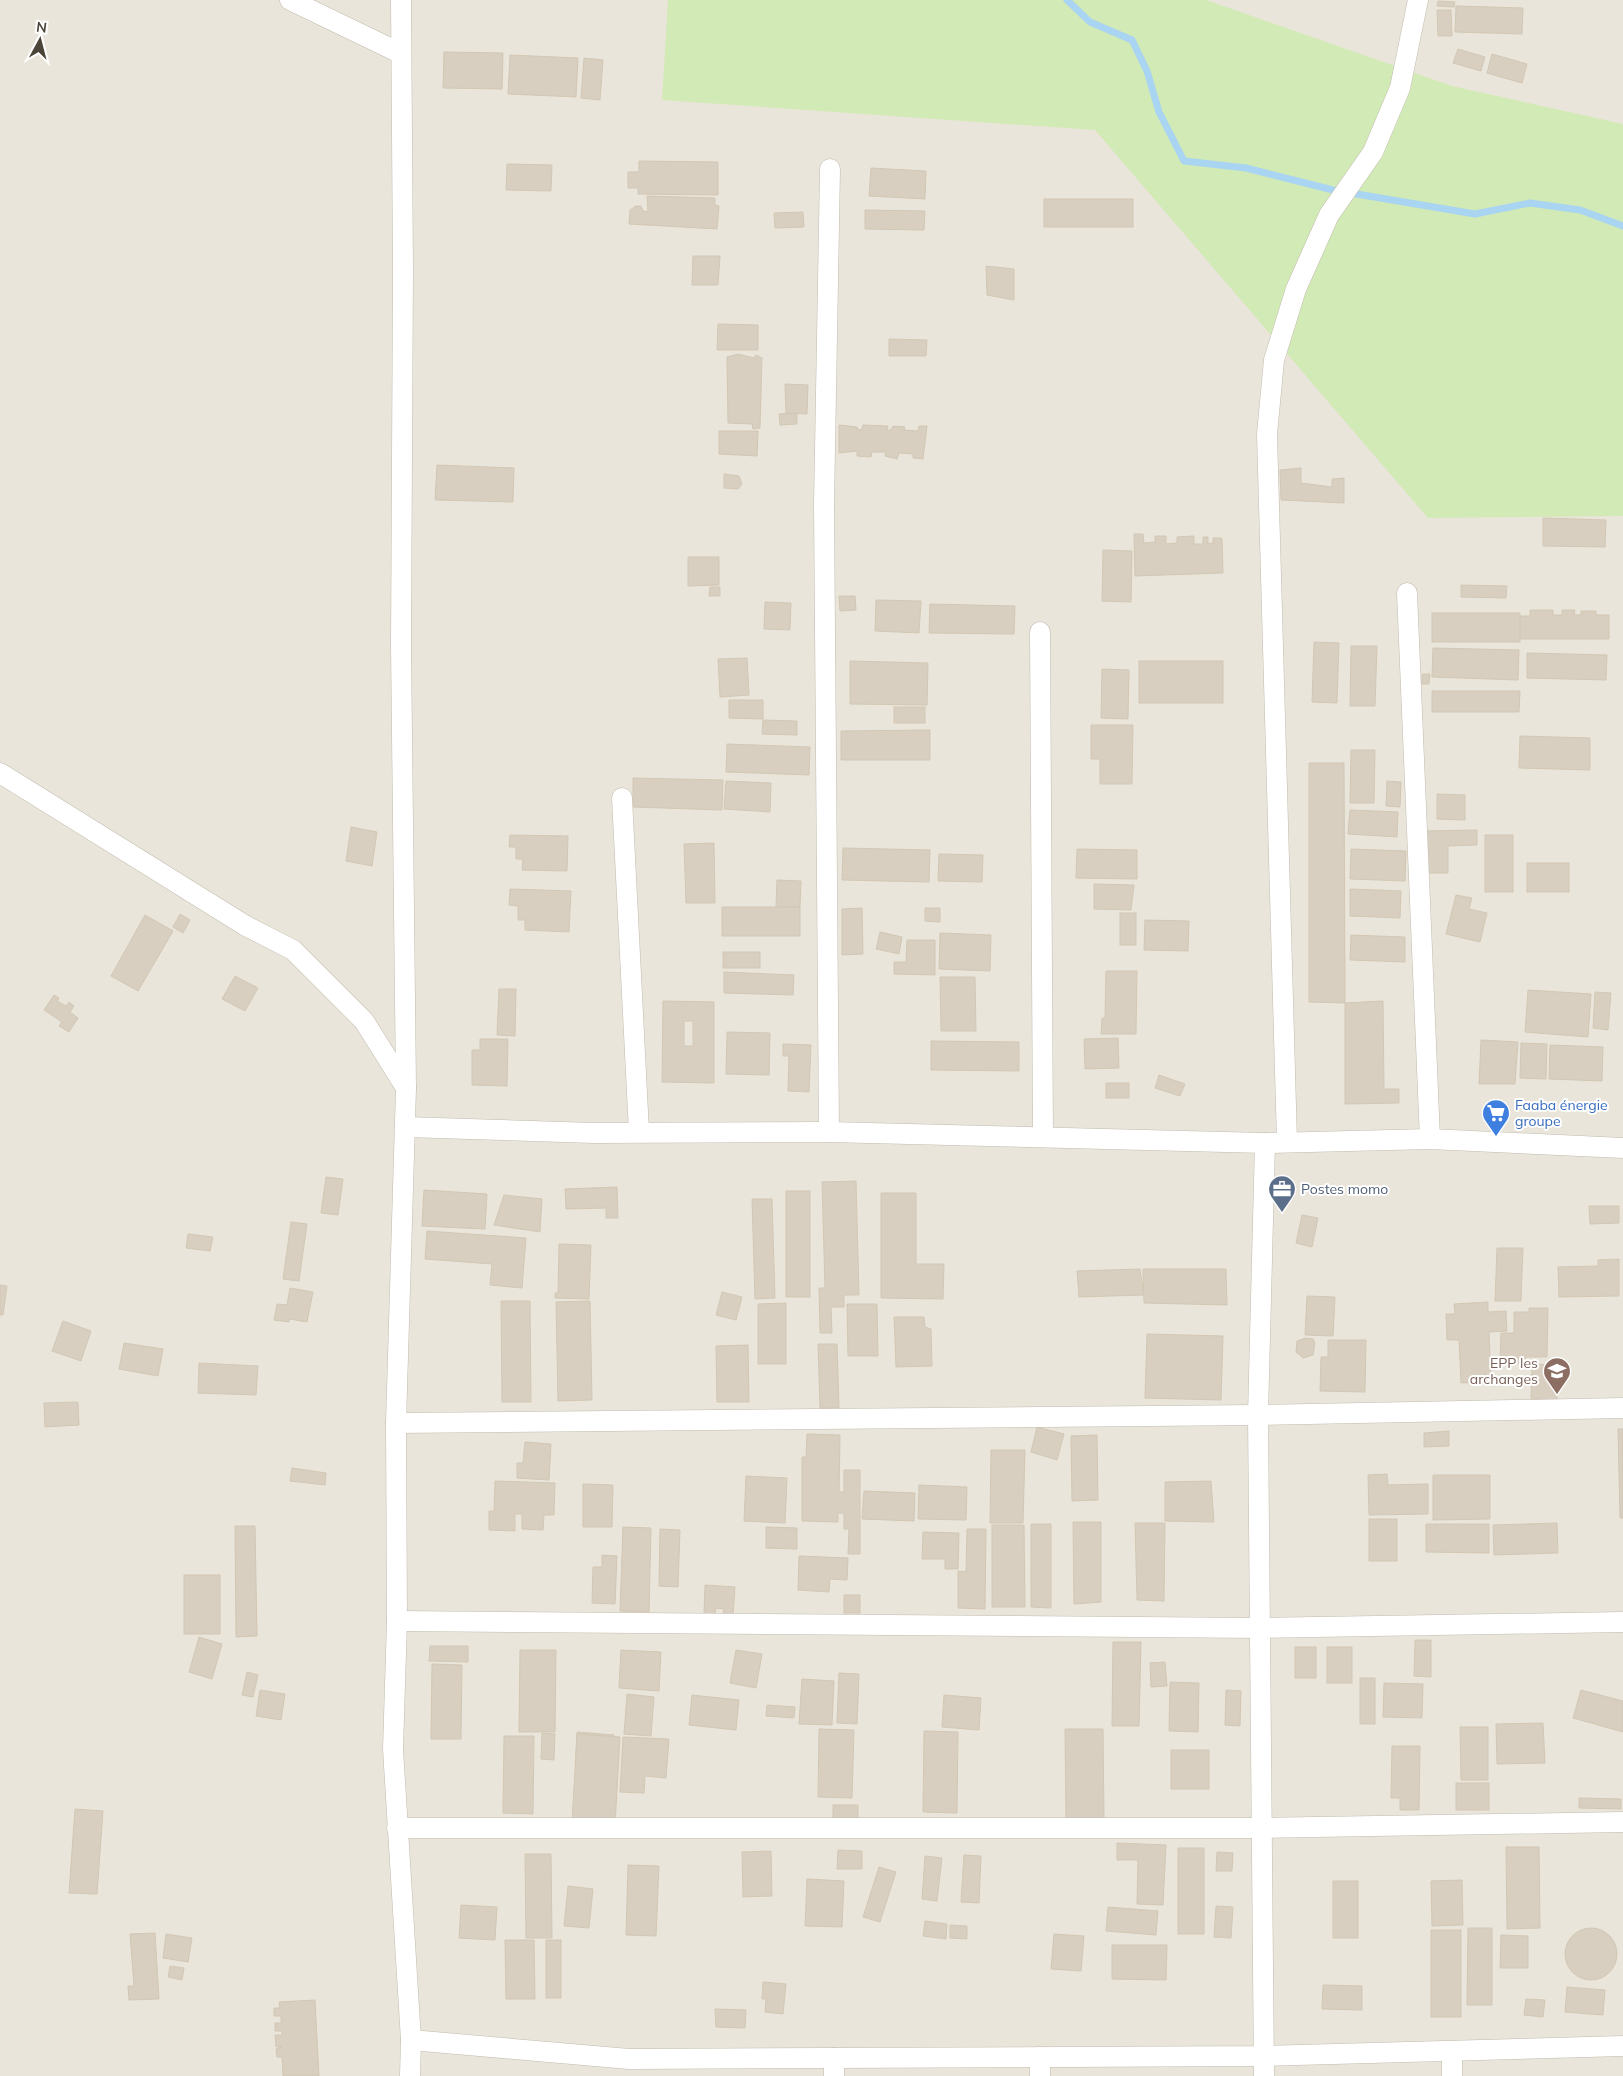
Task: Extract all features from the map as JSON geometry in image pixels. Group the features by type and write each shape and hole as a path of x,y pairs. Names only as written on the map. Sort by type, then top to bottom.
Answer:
{"street":[{"path":"290,0 400,53"},
{"path":"401,0 403,270 401,645 406,1127 396,1422 397,1620 394,1749 397,1828 411,2040 410,2076"},
{"path":"1287,1142 1267,434 1274,360 1296,289 1329,216 1373,152 1400,88 1418,0"},
{"path":"829,1132 824,496 830,169"},
{"path":"1407,593 1430,1139"},
{"path":"1040,632 1043,1137"},
{"path":"0,773 246,926 293,950 364,1021 406,1088"},
{"path":"622,798 639,1132"},
{"path":"406,1127 594,1133 829,1132 1265,1143 1430,1139 1623,1148"},
{"path":"1264,2076 1258,1415 1265,1143"},
{"path":"396,1422 1258,1415 1623,1408"},
{"path":"397,1620 1260,1628 1623,1622"},
{"path":"397,1828 1262,1828 1623,1822"},
{"path":"411,2040 628,2067 1040,2066 1264,2056 1623,2046"},
{"path":"1452,2051 1452,2076"}],"shaded area":[{"path":"0,0 1623,0 1623,2076 0,2076"}],"green space":[{"path":"668,0 1206,0 1452,86 1623,124 1623,516 1428,518 1095,130 662,100"}],"building":[{"path":"1438,1 1455,2 1454,7 1437,6"},
{"path":"1456,6 1523,8 1522,34 1455,32"},
{"path":"1437,10 1451,10 1452,36 1438,36"},
{"path":"1458,49 1485,57 1481,71 1453,63"},
{"path":"444,52 503,53 502,89 443,88"},
{"path":"1492,54 1527,64 1522,83 1487,73"},
{"path":"510,55 578,58 576,97 508,94"},
{"path":"584,58 603,60 600,100 581,98"},
{"path":"639,161 718,162 718,195 638,194 638,188 628,188 628,172 639,172"},
{"path":"507,164 552,165 551,191 506,190"},
{"path":"871,168 926,171 925,199 869,196"},
{"path":"647,196 715,198 715,205 719,206 717,229 629,224 630,210 636,206 641,206 643,211 648,212"},
{"path":"1044,199 1133,199 1133,227 1044,227"},
{"path":"865,210 925,211 924,230 865,229"},
{"path":"803,212 804,227 775,228 774,213"},
{"path":"693,256 720,256 718,285 692,285"},
{"path":"986,266 1014,269 1014,300 987,295"},
{"path":"718,324 758,325 758,350 717,350"},
{"path":"889,339 927,340 926,356 889,356"},
{"path":"738,354 754,358 756,355 762,358 760,428 753,429 752,424 728,423 727,357"},
{"path":"785,384 808,385 807,414 786,413"},
{"path":"797,413 797,424 780,425 779,414"},
{"path":"839,425 857,427 859,430 862,429 863,425 888,426 887,430 891,430 893,426 905,427 904,430 918,431 919,426 927,426 923,459 913,458 913,454 899,453 897,459 885,456 886,452 872,452 871,457 857,456 857,451 839,453"},
{"path":"719,431 758,431 757,456 719,454"},
{"path":"437,465 514,468 513,502 435,500"},
{"path":"1301,468 1301,483 1332,487 1332,479 1344,478 1344,503 1281,500 1280,470"},
{"path":"724,474 739,476 742,484 738,489 724,488"},
{"path":"1543,518 1606,520 1605,547 1543,546"},
{"path":"1134,534 1143,534 1144,543 1155,542 1155,536 1166,536 1166,544 1177,543 1177,537 1194,536 1194,544 1203,544 1203,537 1208,537 1208,544 1213,543 1213,538 1222,538 1223,573 1135,576"},
{"path":"1103,550 1132,551 1131,602 1102,601"},
{"path":"688,557 719,557 719,585 688,586"},
{"path":"1461,585 1507,586 1506,598 1461,597"},
{"path":"710,587 720,587 720,596 709,596"},
{"path":"839,596 855,596 856,610 840,611"},
{"path":"876,600 921,601 919,633 875,631"},
{"path":"765,602 791,603 790,630 764,629"},
{"path":"930,604 1015,606 1014,634 929,633"},
{"path":"1530,610 1553,610 1553,615 1562,615 1562,610 1575,610 1574,615 1581,615 1581,611 1596,611 1596,615 1609,615 1609,639 1520,639 1520,616 1530,616"},
{"path":"1432,613 1520,613 1520,642 1432,642"},
{"path":"1314,642 1339,643 1337,703 1312,702"},
{"path":"1351,646 1377,646 1375,706 1350,706"},
{"path":"1433,648 1519,650 1518,680 1432,677"},
{"path":"1527,653 1607,655 1606,680 1527,678"},
{"path":"747,658 749,695 720,697 718,659"},
{"path":"850,661 928,663 927,705 850,704"},
{"path":"1139,661 1223,661 1223,703 1139,703"},
{"path":"1102,669 1129,670 1128,719 1101,718"},
{"path":"1422,674 1430,674 1429,684 1422,684"},
{"path":"1432,691 1520,691 1519,712 1432,712"},
{"path":"729,700 763,700 763,719 729,718"},
{"path":"894,707 925,707 925,723 894,723"},
{"path":"763,720 797,721 797,735 762,734"},
{"path":"1091,725 1133,725 1132,784 1100,784 1100,759 1091,759"},
{"path":"930,730 930,760 841,760 841,731"},
{"path":"1520,736 1590,738 1590,770 1519,768"},
{"path":"727,744 810,747 809,775 726,772"},
{"path":"1351,750 1375,750 1374,803 1350,803"},
{"path":"1309,763 1344,763 1345,1003 1309,1002"},
{"path":"633,778 723,780 722,810 633,807"},
{"path":"726,781 771,783 770,812 724,809"},
{"path":"1387,781 1401,782 1400,807 1386,806"},
{"path":"1437,794 1465,795 1465,820 1437,819"},
{"path":"1350,810 1398,812 1397,837 1348,834"},
{"path":"351,827 377,832 372,866 346,861"},
{"path":"1477,830 1477,845 1448,846 1448,873 1426,873 1426,831"},
{"path":"510,835 568,836 567,871 522,870 523,859 516,859 516,847 509,847"},
{"path":"1485,835 1513,835 1513,892 1485,892"},
{"path":"714,843 715,903 686,903 684,844"},
{"path":"843,848 930,850 929,882 842,880"},
{"path":"1077,849 1137,850 1137,879 1076,878"},
{"path":"1351,849 1406,851 1405,881 1350,879"},
{"path":"939,854 983,855 982,882 938,881"},
{"path":"1527,863 1569,863 1569,892 1527,892"},
{"path":"777,880 801,881 800,907 776,907"},
{"path":"1094,884 1134,885 1131,910 1094,909"},
{"path":"510,889 571,891 569,932 525,930 525,920 518,920 518,906 509,905"},
{"path":"1350,889 1401,891 1400,918 1350,916"},
{"path":"1456,895 1472,898 1469,909 1487,913 1480,942 1446,934"},
{"path":"722,907 800,907 800,936 722,936"},
{"path":"862,908 863,954 842,955 842,909"},
{"path":"925,908 940,908 940,922 925,921"},
{"path":"1120,913 1136,913 1136,945 1120,945"},
{"path":"180,914 190,920 183,933 173,927"},
{"path":"145,915 173,931 138,991 111,976"},
{"path":"1145,920 1189,921 1188,951 1144,950"},
{"path":"880,932 902,937 899,954 876,949"},
{"path":"940,933 991,935 990,971 939,969"},
{"path":"1351,935 1405,937 1405,962 1350,960"},
{"path":"907,940 935,940 935,975 894,974 894,962 906,962"},
{"path":"723,952 760,952 760,968 723,968"},
{"path":"1106,971 1137,971 1136,1034 1101,1034 1102,1018 1105,1018"},
{"path":"724,972 794,975 793,995 724,993"},
{"path":"235,976 258,988 245,1011 222,999"},
{"path":"940,977 975,977 976,1031 941,1031"},
{"path":"499,989 516,989 515,1036 497,1035"},
{"path":"1528,990 1591,994 1588,1037 1525,1032"},
{"path":"1595,992 1611,993 1608,1030 1593,1028"},
{"path":"54,995 59,998 57,1001 66,1006 69,1002 74,1006 70,1012 78,1018 69,1032 59,1026 62,1022 44,1010"},
{"path":"663,1001 714,1002 714,1083 662,1082","holes":["684,1021 693,1021 693,1046 684,1046"]},
{"path":"1383,1001 1384,1089 1399,1089 1399,1103 1345,1104 1345,1003"},
{"path":"727,1032 770,1033 769,1075 726,1074"},
{"path":"1118,1038 1119,1068 1085,1069 1084,1039"},
{"path":"480,1039 508,1039 507,1086 472,1085 472,1050 480,1050"},
{"path":"1481,1040 1518,1042 1515,1084 1479,1084"},
{"path":"931,1041 1019,1042 1019,1071 931,1070"},
{"path":"1521,1043 1547,1044 1546,1079 1520,1078"},
{"path":"783,1044 811,1045 809,1092 788,1091 789,1056 783,1056"},
{"path":"1550,1045 1603,1047 1602,1081 1549,1079"},
{"path":"1159,1075 1185,1084 1180,1096 1155,1088"},
{"path":"1106,1083 1129,1083 1129,1098 1106,1098"},
{"path":"326,1177 343,1179 338,1215 321,1213"},
{"path":"856,1181 859,1295 844,1295 844,1307 831,1307 832,1333 820,1333 819,1288 825,1288 822,1182"},
{"path":"617,1187 618,1218 606,1218 606,1208 566,1209 565,1189"},
{"path":"424,1190 487,1194 485,1229 422,1226"},
{"path":"786,1191 810,1191 810,1297 786,1297"},
{"path":"881,1193 916,1193 916,1264 944,1264 943,1299 881,1298"},
{"path":"504,1195 542,1199 540,1232 494,1225"},
{"path":"752,1199 772,1199 775,1298 755,1299"},
{"path":"1589,1206 1619,1206 1619,1223 1590,1224"},
{"path":"1302,1215 1318,1218 1312,1247 1296,1243"},
{"path":"291,1222 307,1224 299,1281 283,1279"},
{"path":"427,1231 526,1238 522,1288 490,1285 492,1264 425,1259"},
{"path":"188,1234 213,1237 210,1251 186,1248"},
{"path":"559,1244 591,1245 589,1299 555,1298 555,1293 558,1293"},
{"path":"1497,1248 1523,1248 1521,1301 1495,1301"},
{"path":"1619,1259 1619,1296 1559,1297 1558,1267 1598,1266 1598,1260"},
{"path":"1140,1269 1144,1295 1079,1297 1077,1271"},
{"path":"1143,1269 1226,1269 1227,1305 1144,1303"},
{"path":"0,1285 7,1286 3,1315 0,1315"},
{"path":"290,1288 313,1292 307,1322 289,1319 289,1322 274,1320 277,1304 287,1305"},
{"path":"722,1292 742,1297 736,1320 716,1315"},
{"path":"1307,1296 1335,1297 1333,1336 1305,1335"},
{"path":"501,1301 530,1301 531,1402 502,1402"},
{"path":"590,1301 592,1400 558,1401 556,1302"},
{"path":"1488,1302 1488,1312 1506,1311 1507,1331 1489,1332 1491,1382 1461,1383 1459,1340 1447,1340 1446,1314 1455,1314 1454,1304"},
{"path":"786,1303 786,1364 758,1364 758,1304"},
{"path":"847,1304 877,1304 878,1356 848,1356"},
{"path":"1529,1308 1548,1308 1547,1357 1526,1357 1525,1363 1500,1363 1501,1333 1514,1333 1514,1312 1529,1312"},
{"path":"894,1317 924,1317 925,1327 931,1329 932,1366 896,1367"},
{"path":"63,1321 91,1331 81,1361 52,1351"},
{"path":"1147,1334 1223,1336 1221,1400 1145,1398"},
{"path":"1306,1338 1313,1339 1315,1343 1313,1355 1303,1358 1296,1352 1297,1341"},
{"path":"1328,1340 1366,1340 1365,1392 1320,1391 1321,1357 1328,1357"},
{"path":"124,1343 163,1349 158,1376 119,1369"},
{"path":"818,1344 837,1344 839,1408 820,1408"},
{"path":"748,1345 749,1402 717,1402 716,1346"},
{"path":"199,1363 258,1366 256,1395 198,1393"},
{"path":"1532,1364 1558,1365 1557,1400 1531,1399"},
{"path":"78,1402 79,1425 45,1427 44,1403"},
{"path":"1037,1427 1064,1434 1057,1460 1031,1452"},
{"path":"1618,1429 1623,1429 1623,1518 1620,1518"},
{"path":"1449,1431 1449,1446 1424,1447 1424,1433"},
{"path":"807,1434 840,1435 839,1492 844,1492 844,1470 860,1470 860,1554 848,1554 849,1529 844,1529 844,1513 838,1513 838,1522 802,1521 802,1457 806,1457"},
{"path":"1097,1435 1098,1500 1072,1501 1071,1436"},
{"path":"525,1442 551,1444 549,1480 517,1478 517,1463 523,1463"},
{"path":"991,1450 1025,1450 1023,1523 990,1523"},
{"path":"292,1468 326,1473 325,1485 290,1481"},
{"path":"1387,1474 1388,1485 1428,1484 1428,1514 1369,1515 1368,1475"},
{"path":"1433,1475 1490,1475 1490,1519 1433,1520"},
{"path":"746,1476 787,1478 785,1523 744,1521"},
{"path":"495,1481 555,1483 554,1515 544,1515 543,1530 522,1529 522,1514 515,1514 515,1531 489,1530 489,1511 494,1511"},
{"path":"1211,1481 1214,1522 1165,1521 1165,1482"},
{"path":"583,1484 613,1485 612,1527 583,1527"},
{"path":"919,1485 967,1487 966,1520 918,1519"},
{"path":"864,1491 915,1493 914,1521 862,1519"},
{"path":"1369,1519 1397,1519 1397,1561 1369,1561"},
{"path":"1073,1522 1101,1522 1101,1602 1074,1604"},
{"path":"1135,1523 1165,1523 1164,1601 1137,1600"},
{"path":"1557,1523 1558,1553 1494,1555 1493,1525"},
{"path":"1031,1524 1051,1524 1051,1608 1031,1607"},
{"path":"1426,1524 1489,1524 1489,1553 1426,1552"},
{"path":"992,1525 1024,1525 1025,1607 992,1607"},
{"path":"235,1526 255,1526 257,1636 236,1637"},
{"path":"623,1527 651,1528 649,1612 620,1611"},
{"path":"766,1527 797,1528 797,1549 766,1548"},
{"path":"660,1529 680,1530 678,1587 659,1586"},
{"path":"967,1529 986,1529 985,1609 958,1608 958,1571 966,1572"},
{"path":"923,1532 959,1533 958,1569 945,1569 945,1559 922,1559"},
{"path":"602,1555 617,1556 615,1604 592,1603 593,1567 602,1567"},
{"path":"799,1556 848,1558 847,1580 830,1579 829,1592 798,1590"},
{"path":"184,1575 220,1575 220,1634 184,1634"},
{"path":"705,1585 735,1587 733,1615 723,1615 724,1609 716,1608 715,1614 704,1614"},
{"path":"844,1595 860,1595 860,1613 844,1613"},
{"path":"199,1637 222,1644 212,1679 189,1672"},
{"path":"1415,1640 1431,1640 1431,1677 1414,1676"},
{"path":"1113,1642 1141,1642 1139,1726 1112,1726"},
{"path":"430,1646 468,1646 468,1662 429,1661"},
{"path":"1295,1647 1316,1647 1316,1678 1295,1678"},
{"path":"1327,1647 1352,1647 1352,1683 1327,1683"},
{"path":"520,1650 556,1650 555,1732 519,1732"},
{"path":"621,1650 661,1652 659,1691 619,1688"},
{"path":"736,1650 762,1654 756,1688 730,1683"},
{"path":"1165,1662 1167,1686 1151,1687 1150,1663"},
{"path":"432,1664 462,1665 461,1739 431,1739"},
{"path":"247,1672 258,1675 253,1697 242,1695"},
{"path":"839,1673 859,1674 857,1724 837,1723"},
{"path":"1360,1678 1375,1678 1375,1724 1360,1724"},
{"path":"802,1679 834,1681 832,1725 799,1724"},
{"path":"1170,1682 1199,1683 1198,1732 1169,1731"},
{"path":"1384,1683 1423,1684 1422,1718 1383,1717"},
{"path":"260,1690 285,1694 281,1720 256,1716"},
{"path":"1226,1690 1241,1691 1240,1726 1225,1725"},
{"path":"1581,1690 1623,1701 1623,1732 1573,1718"},
{"path":"627,1694 654,1697 651,1736 624,1734"},
{"path":"692,1695 739,1700 736,1730 689,1725"},
{"path":"944,1695 981,1698 979,1730 942,1727"},
{"path":"767,1705 795,1707 794,1718 766,1716"},
{"path":"1543,1723 1545,1763 1497,1764 1496,1724"},
{"path":"1460,1727 1488,1727 1488,1780 1461,1780"},
{"path":"819,1729 854,1730 852,1798 818,1797"},
{"path":"1065,1729 1103,1729 1104,1819 1066,1819"},
{"path":"924,1731 958,1732 957,1813 923,1812"},
{"path":"577,1732 614,1735 612,1757 576,1755"},
{"path":"542,1733 555,1734 554,1760 541,1759"},
{"path":"577,1734 620,1737 615,1825 572,1822"},
{"path":"504,1736 534,1736 533,1814 503,1813"},
{"path":"623,1737 669,1739 666,1778 645,1776 644,1793 620,1792"},
{"path":"1392,1746 1420,1746 1419,1810 1400,1810 1400,1798 1391,1798"},
{"path":"1171,1750 1209,1750 1209,1789 1171,1789"},
{"path":"1456,1783 1489,1783 1489,1810 1456,1810"},
{"path":"1579,1798 1621,1799 1621,1809 1579,1808"},
{"path":"833,1805 858,1805 858,1818 833,1818"},
{"path":"75,1809 103,1811 97,1894 69,1893"},
{"path":"1117,1843 1166,1845 1163,1905 1137,1904 1138,1860 1117,1860"},
{"path":"1506,1847 1539,1847 1540,1928 1507,1929"},
{"path":"1178,1848 1204,1848 1204,1934 1178,1934"},
{"path":"838,1850 862,1851 862,1869 837,1869"},
{"path":"771,1851 772,1896 743,1897 742,1852"},
{"path":"1217,1852 1233,1853 1232,1871 1216,1871"},
{"path":"525,1854 551,1854 552,1938 526,1938"},
{"path":"964,1855 981,1856 979,1903 961,1902"},
{"path":"925,1856 942,1858 937,1901 922,1899"},
{"path":"628,1865 659,1866 656,1936 626,1935"},
{"path":"879,1867 896,1872 880,1922 863,1917"},
{"path":"807,1879 844,1881 842,1927 805,1926"},
{"path":"1462,1880 1463,1925 1432,1926 1431,1881"},
{"path":"1333,1881 1358,1881 1358,1938 1333,1938"},
{"path":"568,1886 593,1889 589,1928 564,1926"},
{"path":"461,1905 497,1907 495,1940 459,1938"},
{"path":"1216,1906 1233,1907 1231,1938 1214,1937"},
{"path":"1108,1907 1158,1911 1156,1935 1106,1931"},
{"path":"925,1921 947,1924 946,1939 923,1936"},
{"path":"950,1925 967,1926 967,1939 950,1938"},
{"path":"1468,1928 1492,1928 1492,2005 1467,2005"},
{"path":"1591,1928 1601,1930 1609,1936 1615,1944 1617,1954 1615,1964 1609,1972 1601,1978 1591,1980 1581,1978 1573,1972 1567,1964 1565,1954 1567,1944 1573,1936 1581,1930"},
{"path":"1431,1930 1461,1930 1461,2017 1431,2017"},
{"path":"155,1933 159,1999 129,2000 128,1986 134,1986 130,1934"},
{"path":"166,1934 192,1938 188,1962 163,1958"},
{"path":"1054,1934 1084,1936 1081,1971 1051,1969"},
{"path":"1501,1935 1528,1936 1528,1968 1500,1968"},
{"path":"505,1940 534,1940 535,1999 506,1999"},
{"path":"546,1940 561,1940 561,1998 546,1998"},
{"path":"1112,1945 1167,1945 1166,1980 1112,1979"},
{"path":"170,1966 184,1968 182,1980 168,1977"},
{"path":"763,1982 786,1984 783,2014 765,2012 766,1999 762,1999"},
{"path":"1323,1985 1362,1986 1362,2010 1322,2009"},
{"path":"1567,1987 1605,1990 1603,2015 1565,2012"},
{"path":"1526,1999 1545,2000 1543,2017 1524,2015"},
{"path":"315,2000 319,2076 283,2076 282,2057 277,2057 276,2049 282,2047 276,2047 275,2035 282,2035 282,2031 275,2031 275,2023 281,2023 281,2016 274,2016 274,2008 280,2008 279,2002"},
{"path":"715,2009 746,2010 745,2028 716,2027"}],"waterway":[{"path":"1067,0 1090,22 1132,40 1147,71 1159,112 1184,161 1246,168 1333,190 1475,214 1530,203 1580,210 1623,226"}],"place":[{"name":"Faaba énergie groupe","path":"1496,1137"},
{"name":"Postes momo","path":"1282,1213"},
{"name":"EPP les archanges","path":"1557,1395"}]}
